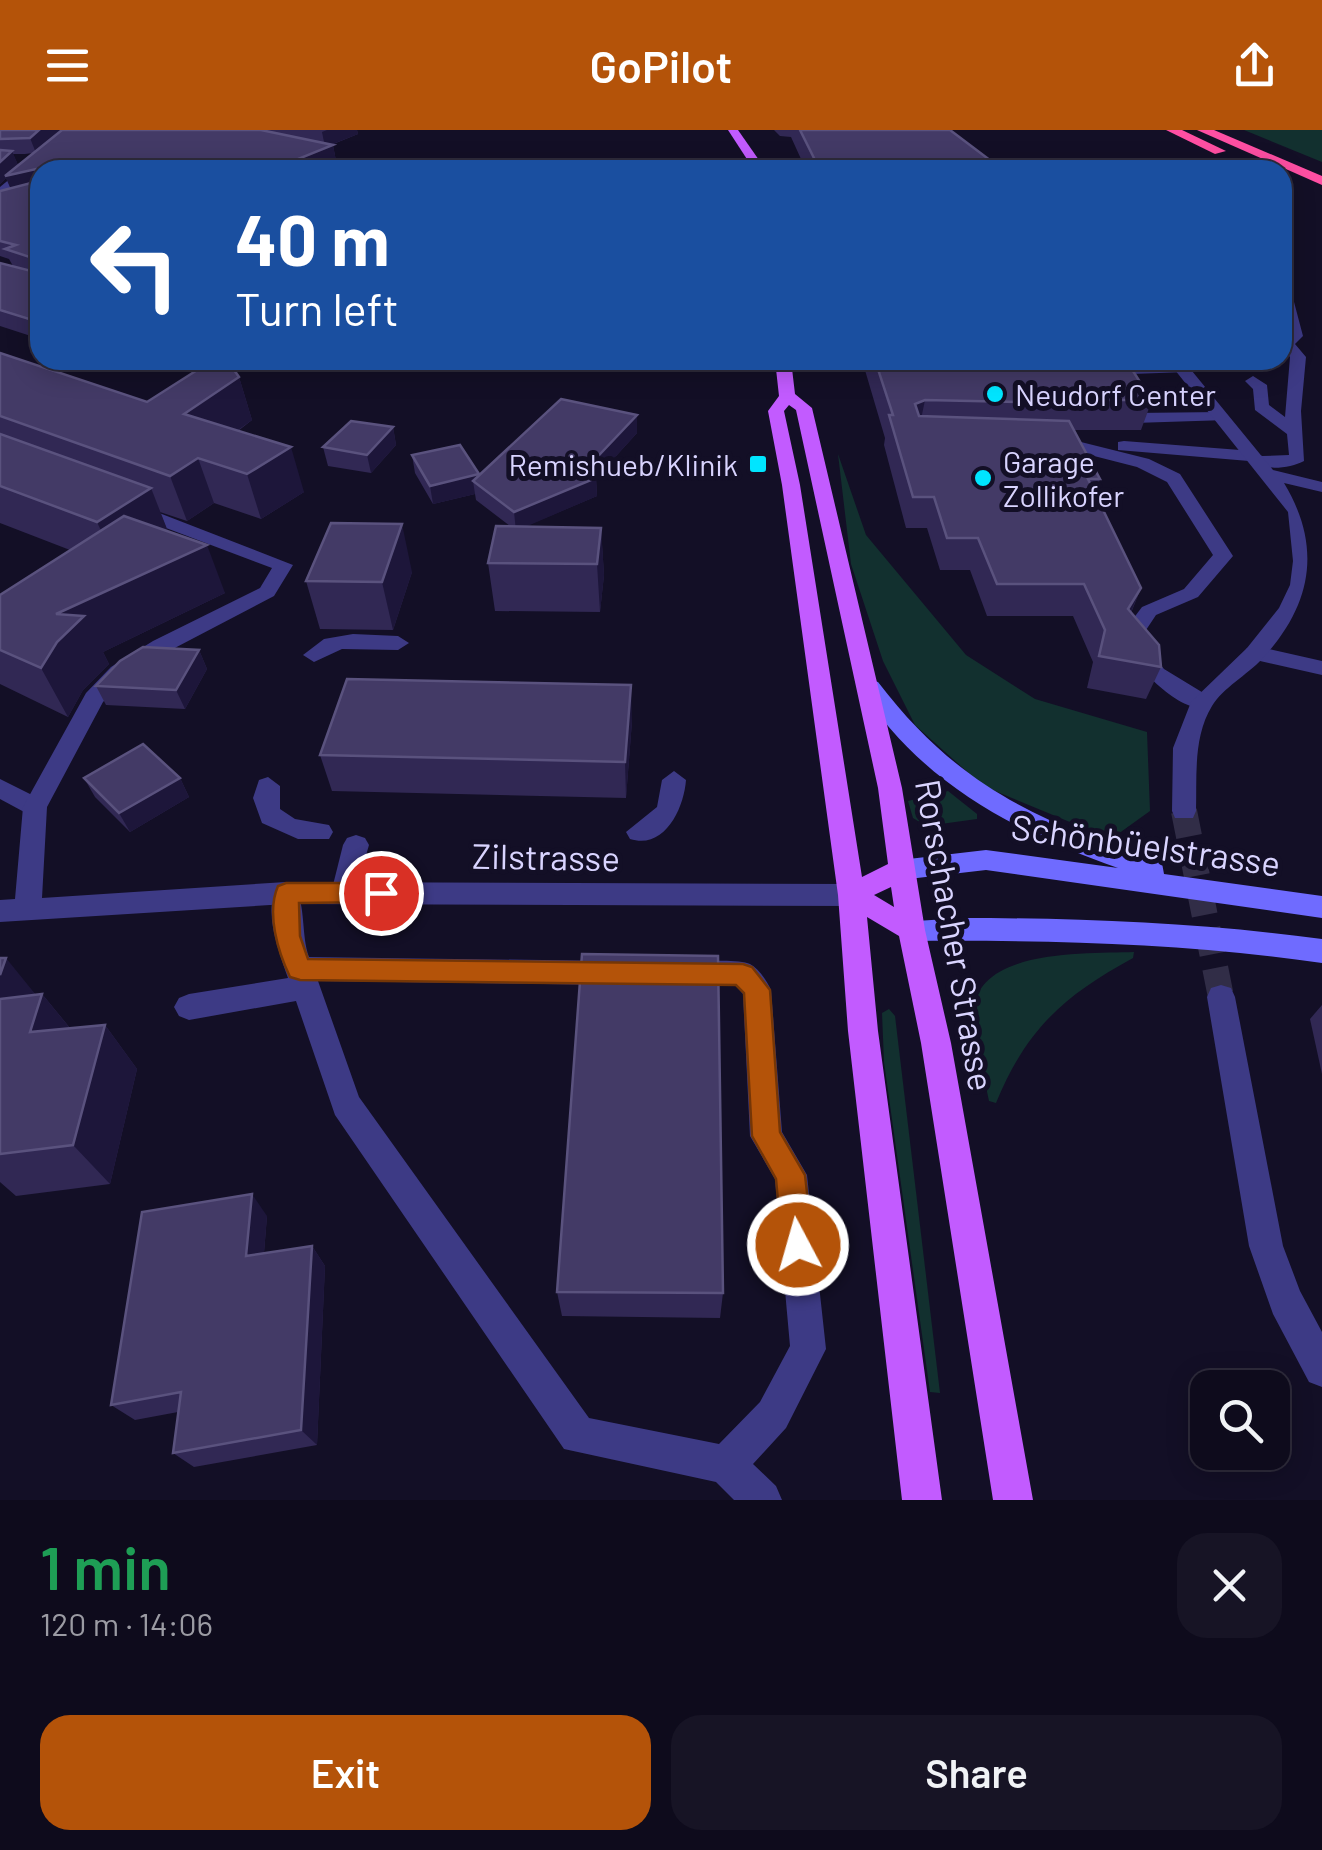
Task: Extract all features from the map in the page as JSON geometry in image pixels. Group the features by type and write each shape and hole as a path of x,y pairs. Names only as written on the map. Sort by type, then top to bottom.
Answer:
{"highway":[{"path":"1172,130 1240,160"},
{"path":"1203,130 1273,160"},
{"path":"1292,168 1322,181"},
{"path":"1292,183 1322,196"}],"main road":[{"path":"734,130 754,160"},
{"name":"Rorschacher Strasse","path":"784,370 787,396 776,411 791,485 851,895 863,1030 922,1500"},
{"name":"Rorschacher Strasse","path":"787,396 804,408 870,688 911,930 936,1043 1013,1500"},
{"path":"870,688 897,729 951,778 1007,814 1079,845 1215,890"},
{"name":"Schönbüelstrasse","path":"900,870 986,860 1322,908"},
{"path":"851,895 900,870"},
{"path":"851,895 911,930 1090,930 1230,938 1322,951"}],"street":[{"path":"18,160 38,160 77,132"},
{"path":"0,192 30,167"},
{"path":"0,204 23,198"},
{"path":"1029,440 1260,464 1289,462 1298,457 1294,431 1298,357 1292,350"},
{"path":"1184,370 1297,512 1304,561 1300,586 1289,610 1255,653 1202,702 1185,748 1184,811"},
{"path":"1253,381 1260,388 1261,407 1294,431"},
{"path":"1134,418 1221,418"},
{"path":"1057,441 1143,463 1174,478 1223,556 1191,593 1148,611 1128,640 1156,674 1202,702"},
{"path":"1260,464 1322,486"},
{"path":"14,909 35,807 94,698 120,672 161,646 267,592 279,578 283,565 112,501"},
{"path":"314,655 336,642 398,643"},
{"path":"1255,653 1322,668"},
{"path":"639,832 662,822 672,808 674,780"},
{"path":"268,786 264,796 270,816 282,826 300,832 320,832"},
{"path":"0,788 35,807"},
{"path":"344,893 356,846"},
{"path":"286,893 288,936 346,1105 578,1435 726,1465 762,1500"},
{"name":"Zilstrasse","path":"14,909 286,893 851,895"},
{"path":"189,1007 302,978 743,974 757,990 766,1136 790,1175 808,1349 773,1414 726,1465"},
{"path":"1221,998 1266,1246 1286,1301 1322,1369"}],"green space":[{"path":"1244,130 1322,130 1322,162"},
{"path":"838,454 866,535 966,655 1035,699 1147,732 1150,811 1111,839 983,786 915,725 883,661 851,564"},
{"path":"948,791 977,814 977,819 926,826 913,818 908,801"},
{"path":"1134,952 1133,958 1087,986 1050,1017 1021,1054 996,1103 989,1101 973,1015 978,993 992,977 1037,959"},
{"path":"889,1009 895,1016 940,1393 930,1392 884,1062 882,1013"}],"building":[{"path":"0,130 39,130 30,138 0,139"},
{"path":"62,130 261,130 333,145 296,160 30,160 30,170 5,176"},
{"path":"800,130 950,130 990,160 815,160"},
{"path":"0,150 12,151 0,162"},
{"path":"30,183 30,257 5,249 16,245 0,241 0,191"},
{"path":"0,263 30,271 30,319 0,310"},
{"path":"0,353 30,363 30,370 51,370 147,402 197,370 234,370 239,377 184,414 291,447 247,474 198,458 170,476 0,416"},
{"path":"878,370 1132,370 1140,382 1133,390 1152,400 925,400 915,404 919,416 1069,421 1100,479 1088,479 1141,588 1128,609 1159,645 1161,667 1099,656 1105,630 1084,584 997,584 978,538 947,538 934,497 913,497 889,415 893,415"},
{"path":"561,399 637,415 585,470 596,478 514,512 473,481"},
{"path":"351,421 393,427 367,455 323,447"},
{"path":"0,434 151,488 97,522 0,486"},
{"path":"460,445 479,474 430,486 412,455"},
{"path":"124,516 207,545 56,614 84,616 57,642 41,668 0,650 0,595"},
{"path":"331,523 402,524 382,582 306,581"},
{"path":"496,526 601,528 597,564 488,563"},
{"path":"143,647 199,650 176,690 96,686 120,661"},
{"path":"347,679 631,685 625,762 320,755"},
{"path":"143,744 180,778 119,813 84,778"},
{"path":"582,954 718,956 723,1293 557,1292"},
{"path":"42,994 30,1032 105,1025 73,1145 0,1154 0,999"},
{"path":"252,1194 246,1256 312,1246 301,1430 173,1453 181,1392 111,1405 142,1212"}],"tunnel":[{"path":"1184,811 1221,997"}],"place":[{"name":"Neudorf Center","path":"995,394"},
{"name":"Remishueb/Klinik","path":"758,464"},
{"name":"Garage Zollikofer","path":"983,478"}],"route":[{"path":"381,893 286,893 288,936 300,969 743,974 757,990 766,1136 790,1175 798,1245"}]}
